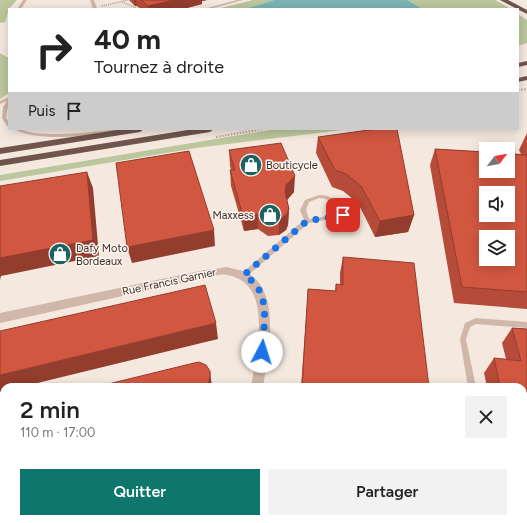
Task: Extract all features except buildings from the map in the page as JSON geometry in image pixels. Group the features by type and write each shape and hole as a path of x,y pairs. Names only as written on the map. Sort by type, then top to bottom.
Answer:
{"highway":[{"path":"503,0 527,12"},
{"path":"0,151 134,130"},
{"path":"0,164 204,130"}],"street":[{"name":"Rue Francis Garnier","path":"0,318 200,275 226,271 244,275"},
{"path":"244,275 258,287 263,301 264,325 257,383"}],"lane":[{"path":"210,8 241,0"},
{"path":"8,102 5,107 4,118 8,124"},
{"path":"20,130 35,134 58,135 120,130"},
{"path":"244,275 307,221 343,215 338,204 334,200 320,196 307,201 304,206 303,210 307,221"},
{"path":"471,383 463,339 467,325 476,321 527,325"}],"path":[{"path":"99,8 101,6 128,0"},
{"path":"122,2 135,8"}],"green space":[{"path":"0,0 17,0 10,8 8,8 5,22 0,23"},
{"path":"253,0 274,0 248,8 221,8"},
{"path":"407,0 495,0 509,8 421,8"},
{"path":"519,15 527,20 527,43 519,46"},
{"path":"0,53 8,57 8,94 0,99"},
{"path":"270,130 342,130 196,148 0,181 0,175"}],"water":[{"path":"274,0 407,0 421,8 248,8"}],"place":[{"name":"Bouticycle","path":"251,165"},
{"name":"Maxxess","path":"270,215"},
{"name":"Dafy Moto Bordeaux","path":"60,254"}],"route":[{"path":"262,352 264,325 263,301 258,287 244,275 307,221 343,215"}]}
